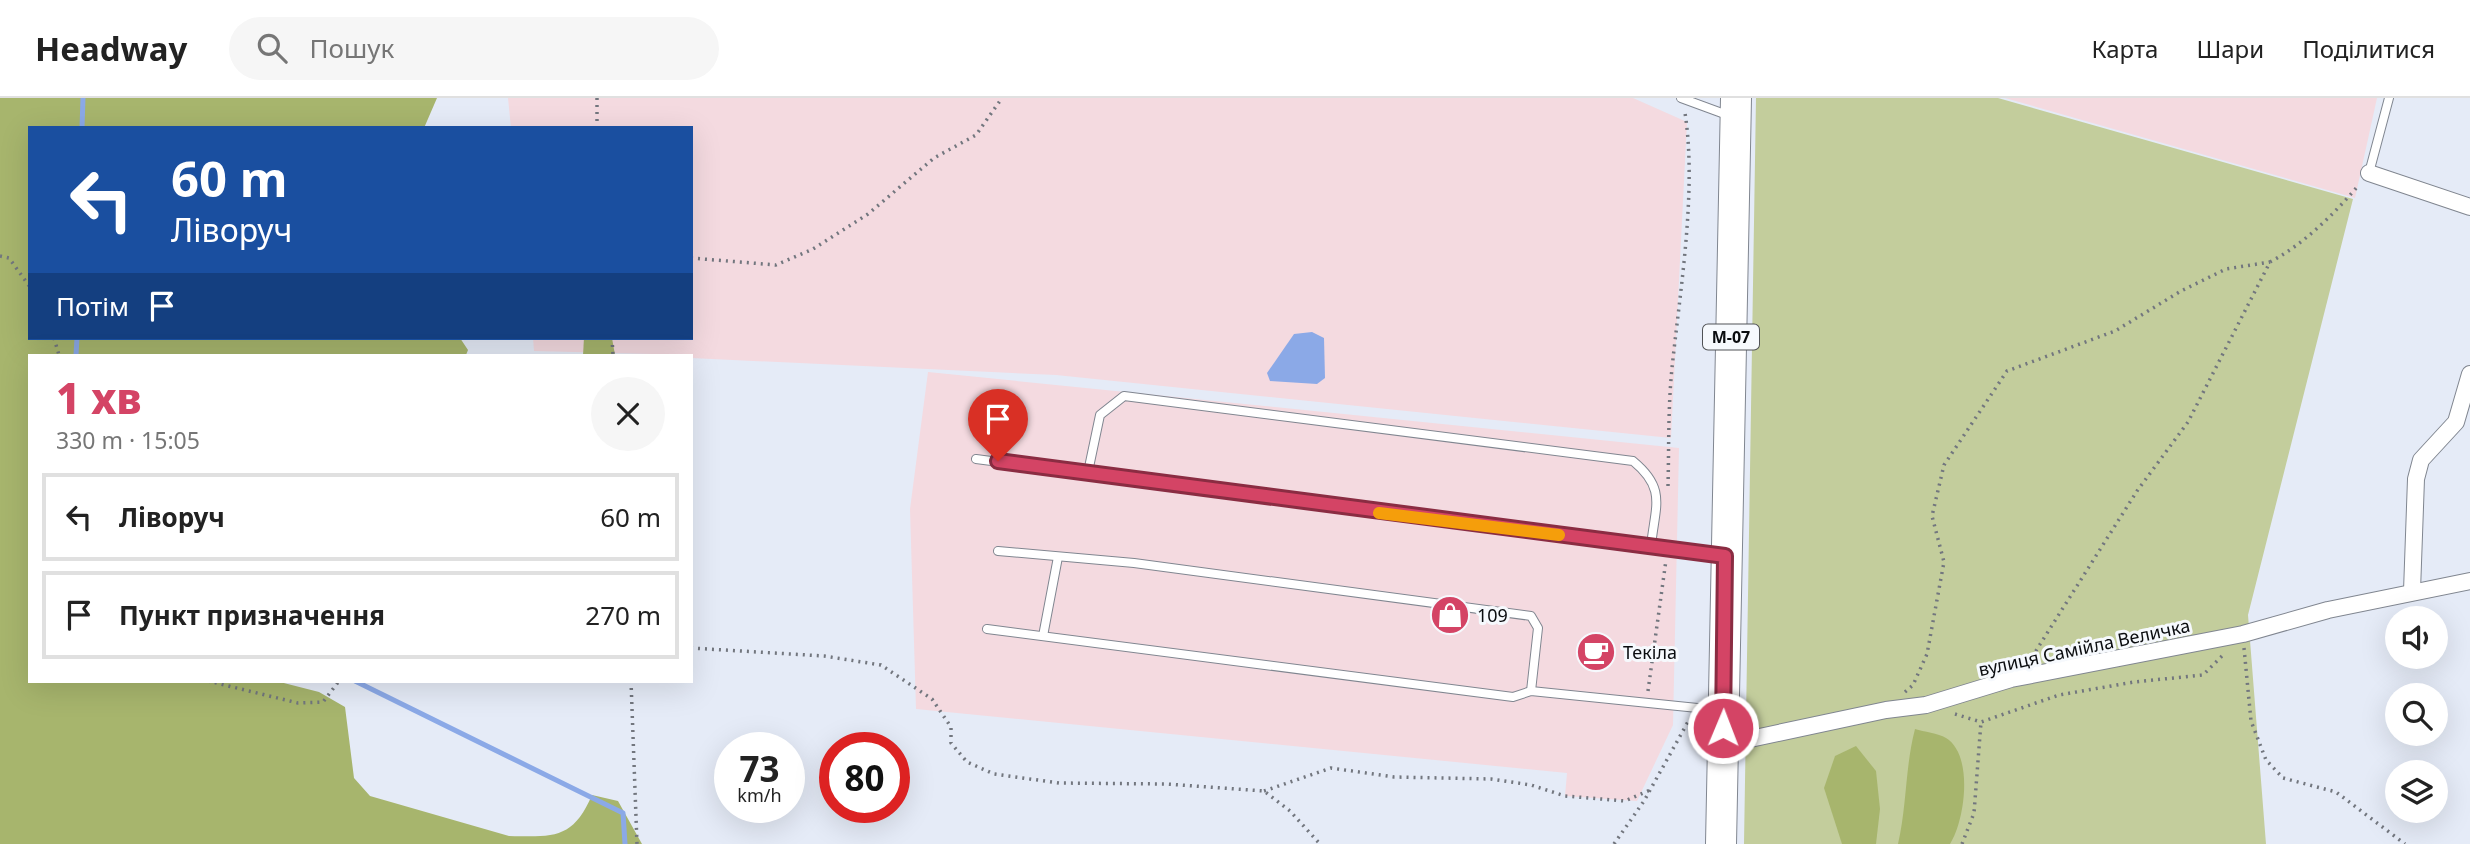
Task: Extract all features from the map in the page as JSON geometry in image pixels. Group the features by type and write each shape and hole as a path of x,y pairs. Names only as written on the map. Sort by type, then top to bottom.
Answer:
{"highway":[{"name":"М-07","path":"1721,844 1723,745 1710,709 1725,556 1736,108"}],"street":[{"path":"2369,173 2470,207"},
{"path":"2412,591 2416,479 2421,460 2456,422 2469,379"},
{"name":"вулиця Самійла Величка","path":"1723,745 1886,710 1926,705 2011,679 2243,634 2328,610 2470,581"}],"lane":[{"path":"2369,173 2389,98"},
{"path":"1682,99 1736,108"},
{"path":"1088,472 1100,415 1124,396 1633,461 1652,477 1656,494 1651,546"},
{"path":"976,459 1725,556"},
{"path":"998,551 1134,563 1531,616 1538,628 1531,691"},
{"path":"1043,636 1058,557"},
{"path":"987,629 1513,697 1531,691 1710,709"}],"path":[{"path":"597,98 597,126"},
{"path":"693,258 776,265 813,249 868,214 934,158 976,135 1002,98"},
{"path":"1668,497 1672,371 1686,229 1689,136 1682,99"},
{"path":"1886,710 1913,685 1927,654 1944,562 1932,516 1944,466 2007,371 2115,331 2181,291 2226,269 2270,262 2289,252 2336,213 2369,173"},
{"path":"0,256 9,258 28,284"},
{"path":"2011,679 2040,649 2137,491 2188,422 2270,262"},
{"path":"1646,703 1656,653 1667,548"},
{"path":"1926,705 1981,722 2059,695 2134,682 2203,675 2243,634"},
{"path":"2243,634 2250,721 2266,760 2283,778 2336,792 2404,844"},
{"path":"693,648 824,656 881,665 932,699 951,727 951,743 967,762 994,774 1059,783 1167,784 1264,792 1331,768 1394,777 1491,779 1531,785 1565,796 1625,801 1650,790"},
{"path":"216,683 298,703 323,702 337,683"},
{"path":"631,683 637,844"},
{"path":"1614,844 1710,709"},
{"path":"1962,844 1974,813 1981,722"},
{"path":"1264,792 1290,811 1320,844"}],"shaded area":[{"path":"508,98 1633,98 1687,122 1671,438 1056,375 693,358 693,354 534,351 533,340 693,340 693,126 511,126"},
{"path":"2005,98 2377,98 2355,198"},
{"path":"928,372 1679,448 1673,725 1637,801 1565,796 1567,773 916,709 910,509"}],"green space":[{"path":"0,98 437,98 425,126 28,126 28,340 461,340 468,350 466,354 28,354 28,683 284,683 319,692 345,707 354,778 370,796 509,836 538,836 569,828 585,809 592,795 618,801 642,844 0,844"},
{"path":"1756,98 1998,98 2353,199 2248,615 2266,844 1744,844"},
{"path":"584,340 612,340 615,354 583,354"},
{"path":"1915,729 1946,738 1955,746 1961,758 1964,773 1963,805 1950,844 1898,844"},
{"path":"1856,746 1876,771 1880,809 1876,844 1842,844 1824,788 1835,756"}],"water":[{"path":"1312,332 1324,338 1325,378 1317,384 1270,381 1267,373 1294,334"}],"waterway":[{"path":"82,126 83,98"},
{"path":"76,354 77,340"},
{"path":"359,683 623,813 625,844"}],"slow traffic":[{"path":"1379,513 1559,535"}],"place":[{"name":"109","path":"1450,615"},
{"name":"Текіла","path":"1596,652"}],"route":[{"path":"998,461 1725,556 1723,728"}]}
